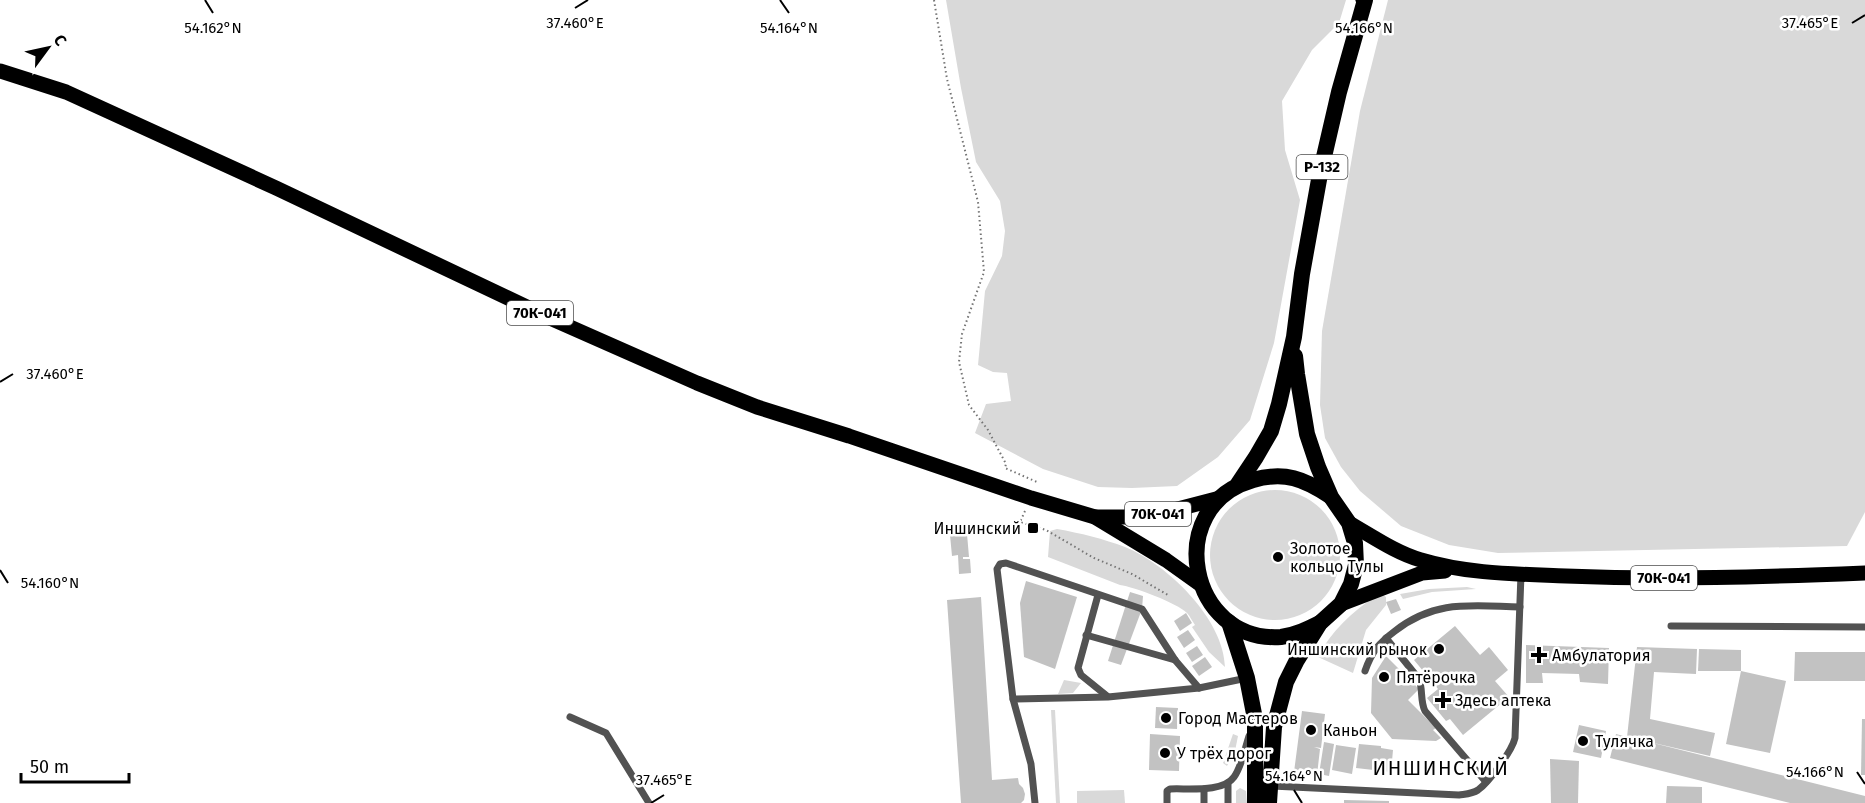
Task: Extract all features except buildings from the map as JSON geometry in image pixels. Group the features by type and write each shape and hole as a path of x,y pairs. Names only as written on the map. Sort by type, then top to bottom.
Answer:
{"highway":[{"name":"Р-132","path":"1294,337 1297,374 1307,434 1331,496 1349,522 1355,543 1356,565 1352,584 1341,604 1320,623 1298,634 1281,637 1263,636 1245,631 1229,622 1213,605 1200,585 1196,560 1198,537 1208,514 1220,498 1238,484 1256,457 1271,430 1280,404 1294,337 1302,274 1320,174 1339,92 1365,0"},
{"name":"Р-132","path":"1238,484 1269,475 1290,476 1310,483 1331,496"},
{"name":"Р-132","path":"1229,622 1247,678 1254,719 1255,803"},
{"name":"Р-132","path":"1269,794 1274,727 1286,682 1320,623"}],"main road":[{"name":"70К-041","path":"0,71 66,92 276,188 563,324 687,379 757,407 1095,517 1166,560 1200,585"},
{"name":"70К-041","path":"1095,517 1147,517 1220,498"},
{"name":"70К-041","path":"1349,522 1390,547 1421,560 1463,569 1521,574 1683,578 1760,578 1865,573"},
{"name":"70К-041","path":"1341,604 1422,573 1463,569"}],"lane":[{"path":"1035,803 1031,764 1013,699 997,569 999,565 1006,563 1142,609 1175,660 1199,688"},
{"path":"1269,794 1459,795 1473,793 1486,782 1510,750 1515,738 1521,574"},
{"path":"1098,595 1086,634 1079,672 1108,697"},
{"path":"1365,670 1375,649 1411,620 1441,608 1520,607"},
{"path":"1671,626 1865,627"},
{"path":"1086,634 1175,660"},
{"path":"1386,638 1420,681 1424,709 1486,782"},
{"path":"1013,699 1108,697 1199,688 1247,678"},
{"path":"570,717 606,733 649,803"},
{"path":"1167,803 1168,790 1204,789 1228,783 1236,773 1254,719"},
{"path":"1228,783 1228,803"},
{"path":"1204,789 1204,803"}],"path":[{"path":"934,0 947,79 978,202 984,272 962,334 959,362 969,405 988,430 1006,464 1005,468 1037,482 1020,522 1046,530 1094,558 1132,574 1168,595"}],"shaded area":[{"path":"946,0 1346,0 1339,23 1312,50 1282,101 1285,150 1300,200 1274,343 1250,420 1218,457 1177,486 1098,487 1043,469 975,433 986,404 1011,401 1007,373 993,372 978,365 985,291 1002,256 1005,231 1000,201 976,162"},
{"path":"1388,0 1865,0 1865,512 1847,546 1498,553 1449,545 1401,526 1360,491 1341,467 1325,438 1320,405 1322,331 1360,111"},
{"path":"1275,490 1300,495 1321,509 1335,530 1340,555 1335,580 1321,601 1300,615 1275,620 1250,615 1229,601 1215,580 1210,555 1215,530 1229,509 1250,495"},
{"path":"1057,529 1109,541 1141,555 1158,566 1190,595 1204,612 1215,630 1222,649 1225,667 1209,652 1192,627 1195,625 1190,617 1182,609 1155,596 1048,557 1050,531"},
{"path":"1467,587 1476,589 1432,592 1403,599 1400,594 1429,589"},
{"path":"1377,595 1386,597 1386,605 1366,630 1353,673 1318,657 1329,639 1343,623"},
{"path":"1064,680 1081,683 1073,693 1058,694"},
{"path":"1051,710 1055,710 1060,803 1056,803"},
{"path":"1233,734 1238,736 1235,751 1227,766 1223,763"},
{"path":"1240,788 1246,791 1247,803 1236,803 1236,791"},
{"path":"1124,790 1125,803 1077,803 1077,791"}],"place":[{"name":"Иншинский","path":"1033,528"},
{"name":"Золотое кольцо Тулы","path":"1278,557"},
{"name":"Иншинский рынок","path":"1439,649"},
{"name":"Амбулатория","path":"1539,655"},
{"name":"Пятёрочка","path":"1384,677"},
{"name":"Здесь аптека","path":"1443,700"},
{"name":"Город Мастеров","path":"1166,718"},
{"name":"Каньон","path":"1311,730"},
{"name":"Тулячка","path":"1583,741"},
{"name":"У трёх дорог","path":"1165,753"}],"district":[{"name":"ИНШИНСКИЙ","path":"1441,768"}]}
